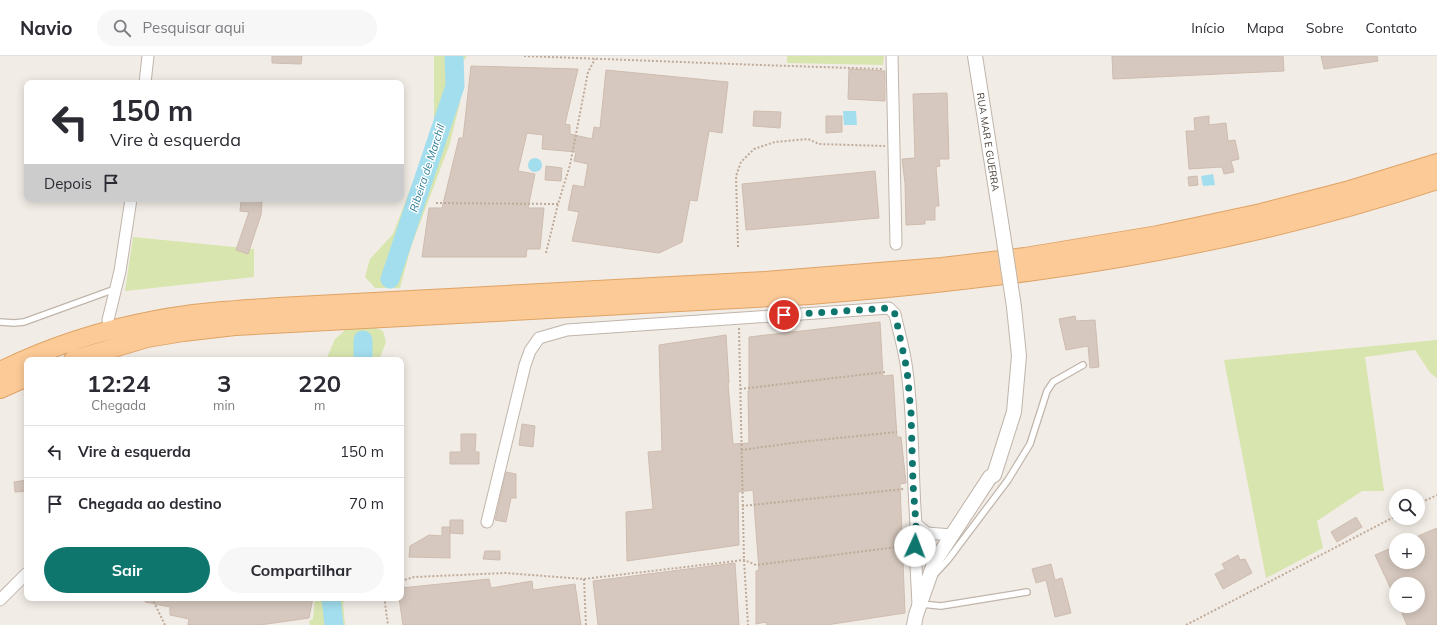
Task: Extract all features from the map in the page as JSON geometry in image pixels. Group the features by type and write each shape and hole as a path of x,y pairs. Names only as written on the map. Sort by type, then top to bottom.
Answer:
{"main road":[{"path":"30,357 96,334 111,324 156,320 218,311 287,306 765,281 942,267 1025,257 1158,235 1261,213 1437,163"},
{"path":"83,357 147,338 235,326 810,295 983,278 1118,259 1196,244 1269,228 1340,210 1437,180"},
{"path":"0,371 24,359"},
{"path":"0,389 24,378"}],"street":[{"path":"145,80 148,56"},
{"path":"892,56 896,244"},
{"name":"RUA MAR E GUERRA","path":"914,625 935,561 990,477 994,475 1014,412 1019,356 1014,307 975,56"},
{"path":"111,324 115,289 120,271 131,202"},
{"path":"487,522 525,365 530,351 539,338 567,330 889,308 895,314 907,370 911,413 916,524 915,552 919,606"},
{"path":"916,524 927,534 952,535"},
{"path":"0,600 24,576"}],"lane":[{"path":"0,322 14,324 24,322 115,289"},
{"path":"928,581 947,561 1008,480 1030,444 1047,391 1053,382 1083,366"},
{"path":"919,606 941,606 1027,592"}],"path":[{"path":"524,56 892,69"},
{"path":"546,253 558,204 570,165 588,72 595,59"},
{"path":"738,246 736,176 741,162 754,149 775,142 808,139 819,144 894,146"},
{"path":"436,203 558,204"},
{"path":"738,318 742,506 748,625"},
{"path":"740,389 885,372"},
{"path":"742,450 800,442 897,432"},
{"path":"742,506 904,489"},
{"path":"1425,501 1437,495"},
{"path":"1186,625 1389,520"},
{"path":"404,580 414,577 506,574 584,580 744,560 756,565 897,547"},
{"path":"584,580 586,625"},
{"path":"153,601 165,625"},
{"path":"386,601 385,603 388,625"}],"green space":[{"path":"434,56 467,56 460,66 460,103 449,146 411,247 400,288 375,288 365,277 370,259 393,234 434,127"},
{"path":"787,56 884,56 883,65 787,63"},
{"path":"133,237 254,249 254,277 125,291"},
{"path":"351,325 376,328 383,331 386,342 380,357 327,357 335,339"},
{"path":"1437,340 1437,378 1431,374 1415,350 1365,357 1384,491 1362,491 1317,521 1323,548 1266,578 1224,360"},
{"path":"315,601 344,601 343,603 345,625 310,625 309,621 313,619"}],"water":[{"path":"843,111 856,111 857,125 844,125"},
{"path":"535,158 540,160 542,165 540,170 535,172 530,170 528,165 530,160"},
{"path":"1213,174 1215,185 1203,186 1201,176"}],"building":[{"path":"272,56 302,56 301,64 272,63"},
{"path":"1112,56 1283,56 1284,71 1113,79"},
{"path":"1321,56 1377,56 1378,61 1324,69"},
{"path":"471,66 578,69 565,124 570,125 570,134 592,139 594,127 600,128 606,70 728,82 722,133 709,131 697,201 690,200 682,242 659,253 572,241 579,212 568,210 573,185 584,187 588,164 574,161 576,152 542,149 543,135 527,133 518,171 535,174 528,208 544,208 540,249 527,249 526,257 422,257 429,208 442,208 459,138 463,138"},
{"path":"849,69 885,71 885,101 848,99"},
{"path":"947,93 949,159 939,159 940,166 936,167 939,206 935,206 935,220 925,220 925,224 906,225 905,183 902,159 915,158 913,94"},
{"path":"754,111 781,112 780,128 753,126"},
{"path":"826,116 842,116 842,132 826,133"},
{"path":"1209,116 1209,125 1226,123 1228,141 1235,140 1239,159 1231,161 1234,172 1224,174 1222,167 1189,169 1186,131 1195,131 1194,118"},
{"path":"546,166 562,168 561,181 545,180"},
{"path":"875,171 879,218 746,230 742,184"},
{"path":"1197,176 1198,185 1189,186 1188,177"},
{"path":"241,202 262,202 261,215 248,254 236,250 249,212 240,211"},
{"path":"1075,316 1076,321 1095,320 1099,367 1090,368 1088,346 1066,350 1059,319"},
{"path":"880,322 883,376 893,375 897,437 901,437 906,483 900,484 905,613 826,625 767,625 766,622 756,624 756,571 759,570 753,490 738,492 739,545 627,561 626,512 653,509 648,452 662,451 659,345 726,335 733,444 749,443 749,337"},
{"path":"522,424 535,426 533,447 519,445"},
{"path":"461,434 476,434 475,452 479,452 479,464 450,464 450,452 461,452"},
{"path":"506,472 516,474 516,498 511,498 506,522 495,520"},
{"path":"24,480 24,491 15,492 14,482"},
{"path":"1356,517 1362,527 1337,542 1331,532"},
{"path":"450,520 463,520 463,534 450,533"},
{"path":"442,527 450,527 450,558 409,557 410,546 429,535 442,536"},
{"path":"1437,528 1437,625 1407,625 1402,613 1425,613 1425,577 1389,577 1389,585 1375,555 1389,549 1389,569 1425,569 1425,533"},
{"path":"485,551 500,551 500,560 483,559"},
{"path":"1238,555 1240,560 1245,559 1252,573 1223,589 1215,574 1225,569 1222,564"},
{"path":"735,563 739,625 598,625 593,581"},
{"path":"1051,564 1055,580 1062,578 1071,613 1055,617 1046,580 1036,583 1032,569"},
{"path":"489,579 491,588 532,581 533,590 575,584 581,625 403,625 399,601 404,601 404,588"},
{"path":"312,601 309,618 260,625 188,625 189,619 170,615 170,607 145,602"}],"waterway":[{"name":"Ribeira de Marchil","path":"390,279 455,86 454,56"},
{"name":"Ribeira de Marchil","path":"363,340 363,357"},
{"name":"Ribeira de Marchil","path":"331,601 334,625"}],"route":[{"path":"784,315 889,308 895,314 907,370 911,413 916,524 915,546"}]}
